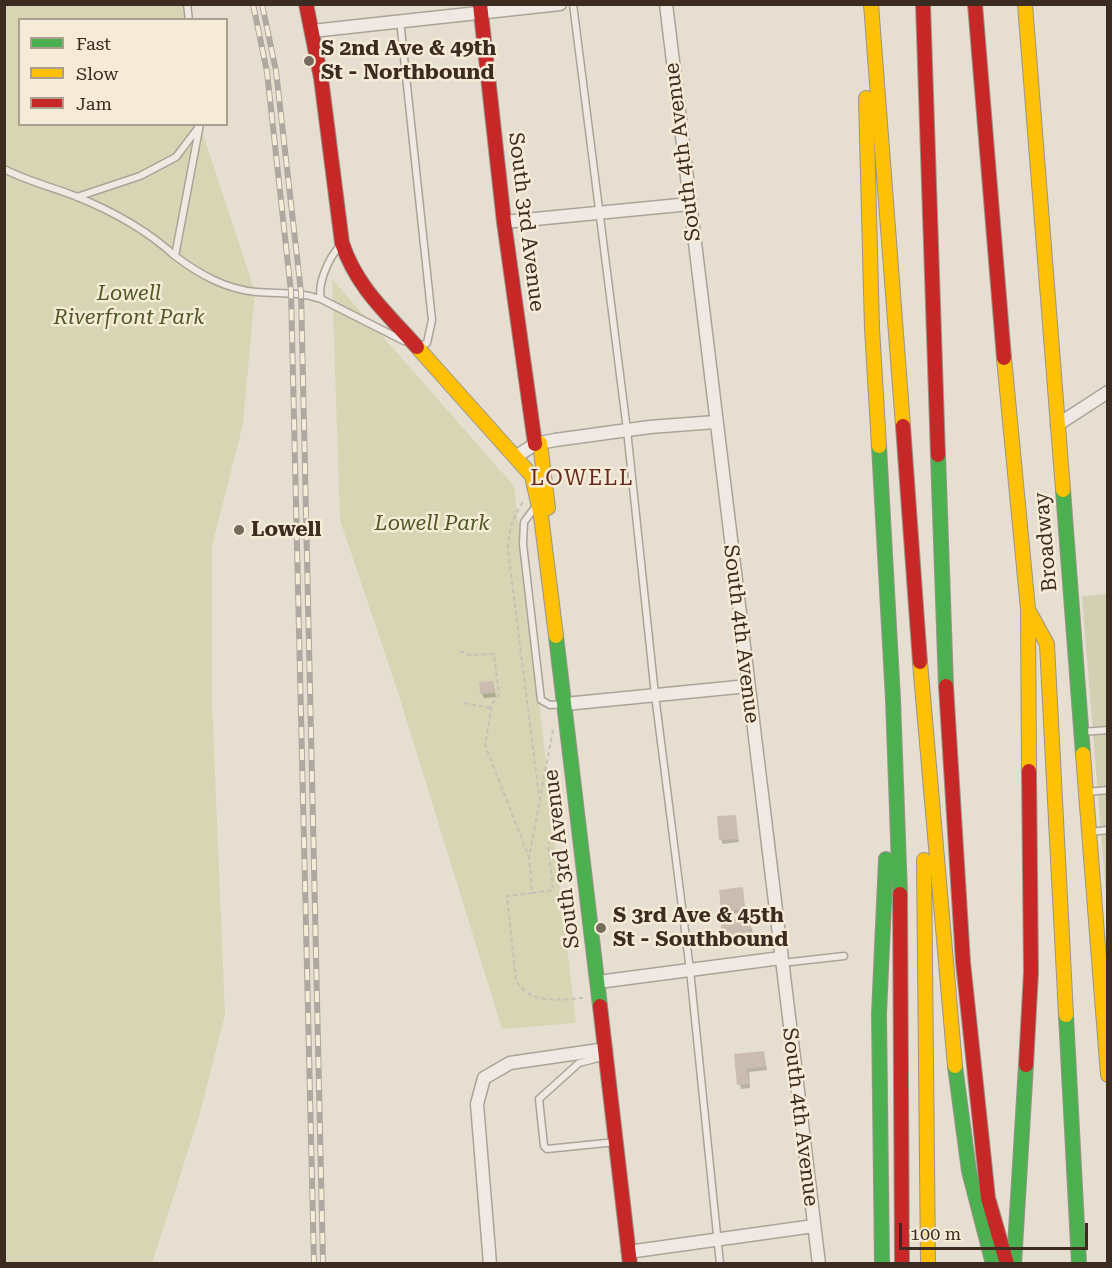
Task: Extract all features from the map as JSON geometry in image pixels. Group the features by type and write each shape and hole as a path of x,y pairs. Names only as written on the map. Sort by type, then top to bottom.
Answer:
{"main road":[{"name":"South 3rd Avenue","path":"306,4 321,78 342,243 351,269 362,285 417,348 517,456 532,476 539,503 607,1052 629,1258"},
{"path":"863,4 872,328 893,699 900,906 902,1263"},
{"path":"871,4 902,389 923,724 960,1100 973,1199 993,1263"},
{"path":"923,4 947,706 963,962 988,1198 1007,1263"},
{"path":"975,4 999,301 1028,609 1031,972 1014,1263"},
{"name":"Broadway","path":"1025,4 1089,832 1098,908 1107,1075"},
{"name":"South 3rd Avenue","path":"480,9 504,222 549,513 549,578"},
{"path":"1028,609 1047,644 1079,1263"},
{"path":"882,1263 879,1014 893,699"},
{"path":"923,724 928,1263"}],"street":[{"path":"312,31 480,9 560,4"},
{"name":"South 4th Avenue","path":"666,4 819,1263"},
{"path":"504,222 690,204"},
{"path":"1057,425 1107,392"},
{"path":"517,456 538,444 627,430 715,422"},
{"path":"565,704 748,686"},
{"path":"598,982 781,961"},
{"path":"490,1263 477,1104 484,1078 510,1063 547,1055 607,1052"},
{"path":"629,1258 717,1239 814,1226"}],"lane":[{"path":"573,4 627,430 655,695 690,970 720,1263"},
{"path":"4,169 77,197 118,217 163,245 203,278 255,292 301,292 321,299 417,348 427,343 432,320 400,20"},
{"path":"77,197 140,176 176,157 199,126"},
{"path":"175,256 200,126"},
{"path":"321,299 319,291 333,253 342,243"},
{"path":"539,503 524,522 523,544 541,700 550,705 565,704"},
{"path":"1082,732 1107,730"},
{"path":"1086,792 1107,790"},
{"path":"1089,832 1107,830"},
{"path":"781,961 844,957"},
{"path":"607,1052 579,1063 543,1094 537,1104 544,1146 547,1149 616,1142"}],"path":[{"path":"534,484 512,518 508,533 508,551 540,800"},
{"path":"460,651 470,655 493,652 499,695 491,708 485,745 529,857"},
{"path":"464,703 491,708"},
{"path":"532,893 529,857 553,730 568,729"},
{"path":"581,838 550,841 548,848 553,890 507,896 516,981 521,989 535,998 599,996"}],"green space":[{"name":"Lowell Riverfront Park","path":"5,5 187,5 189,18 18,18 18,126 200,126 255,292 243,424 212,546 212,703 225,1015 198,1120 152,1263 5,1264"},
{"name":"Lowell Park","path":"332,279 514,486 576,1023 502,1029 400,699 340,520"}],"shaded area":[{"path":"1107,594 1107,907 1082,596"}],"building":[{"path":"493,681 495,693 480,694 479,682"},
{"path":"736,815 738,839 719,840 717,816"},
{"path":"743,887 745,910 721,910 719,890"},
{"path":"750,917 751,929 748,930 748,937 720,939 722,920"},
{"path":"764,1051 766,1066 747,1069 749,1084 737,1085 734,1054"}],"railway":[{"path":"253,4 267,72 291,292 314,1264"},
{"path":"262,4 276,71 301,292 323,1264"}],"traffic: fast":[{"path":"879,446 893,699 900,894"},
{"path":"938,455 946,686"},
{"path":"1063,490 1083,754"},
{"path":"556,636 600,1006"},
{"path":"882,1264 879,1014 886,859"},
{"path":"1066,1015 1079,1264"},
{"path":"1014,1264 1026,1065"},
{"path":"955,1066 969,1171 993,1264"}],"traffic: slow":[{"path":"871,4 903,426"},
{"path":"1025,4 1063,490"},
{"path":"866,98 872,328 879,446"},
{"path":"417,347 532,476 541,516 556,636"},
{"path":"1004,358 1028,609 1029,771"},
{"path":"540,443 548,508"},
{"path":"1030,613 1047,644 1066,1015"},
{"path":"920,662 955,1066"},
{"path":"1083,754 1108,1075"},
{"path":"924,860 928,1264"}],"traffic: jam":[{"path":"306,4 321,78 342,243 364,287 417,347"},
{"path":"480,4 504,222 535,444"},
{"path":"923,4 938,455"},
{"path":"975,4 1004,358"},
{"path":"903,426 920,662"},
{"path":"946,686 963,962 988,1198 1007,1264"},
{"path":"1026,1065 1031,972 1029,771"},
{"path":"900,894 902,1264"},
{"path":"600,1006 630,1264"}],"place":[{"name":"S 2nd Ave & 49th St - Northbound","path":"309,61"},
{"name":"Lowell","path":"239,530"},
{"name":"S 3rd Ave & 45th St - Southbound","path":"601,928"}],"district":[{"name":"LOWELL","path":"582,479"}]}
